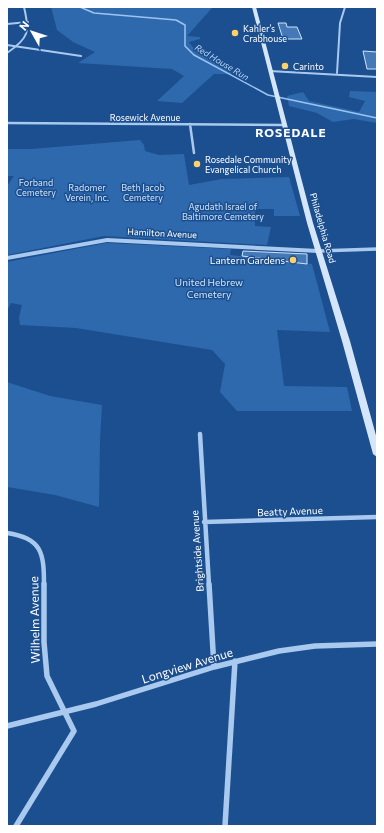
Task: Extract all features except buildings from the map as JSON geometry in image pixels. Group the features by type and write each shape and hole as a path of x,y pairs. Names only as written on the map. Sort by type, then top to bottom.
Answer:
{"main road":[{"name":"Philadelphia Road","path":"254,7 283,125 318,251 375,439 377,454"}],"street":[{"path":"7,53 19,46 28,35 28,22 24,7"},
{"path":"336,73 341,50 340,22 345,7"},
{"path":"7,24 28,22"},
{"path":"7,45 81,56"},
{"path":"270,72 336,73 377,76"},
{"name":"Rosewick Avenue","path":"7,123 283,125"},
{"path":"190,124 194,153"},
{"name":"Hamilton Avenue","path":"7,258 107,240 318,251"},
{"path":"318,251 377,248"},
{"name":"Brightside Avenue","path":"200,434 204,522 214,667"},
{"name":"Beatty Avenue","path":"204,522 377,517"},
{"name":"Wilhelm Avenue","path":"7,533 25,538 42,551 44,560 44,660 47,676 74,731 16,826"},
{"name":"Longview Avenue","path":"7,726 64,712 235,661 297,647 377,644"},
{"path":"225,826 235,661"}],"green space":[{"path":"51,7 212,8 187,36 200,37 200,39 189,42 197,50 218,58 225,64 232,74 214,74 182,103 157,101 184,76 172,69 78,63 95,52 73,42 57,30"},
{"path":"350,91 377,92 377,123 354,119 333,122 317,113 289,106 287,96 303,92 309,101 359,112 365,101 349,97"},
{"path":"140,140 144,145 145,151 159,155 184,154 189,185 222,179 289,177 300,216 274,216 274,209 255,209 255,226 271,227 267,245 104,236 7,255 7,186 14,176 7,176 7,149 31,149"},
{"name":"United Hebrew Cemetery","path":"106,243 231,249 230,255 312,264 330,332 277,330 284,386 347,387 352,411 237,411 220,392 225,364 212,350 76,328 20,325 19,317 22,305 11,303 7,311 7,262"},
{"path":"7,382 50,396 102,405 99,507 55,495 7,487"}],"waterway":[{"name":"Red House Run","path":"80,7 94,13 176,20 185,25 185,46 194,55 268,95 377,118"}],"place":[{"name":"Kahler’s Crabhouse","path":"235,33"},
{"name":"Carinto","path":"285,66"},
{"name":"Rosedale Community Evangelical Church","path":"197,164"},
{"name":"Lantern Gardens","path":"293,260"}],"district":[{"name":"ROSEDALE","path":"291,132"}],"park label":[{"name":"Forband Cemetery","path":"36,188"},
{"name":"Radomer Verein, Inc.","path":"87,192"},
{"name":"Beth Jacob Cemetery","path":"143,192"},
{"name":"Agudath Israel of Baltimore Cemetery","path":"223,212"}]}
